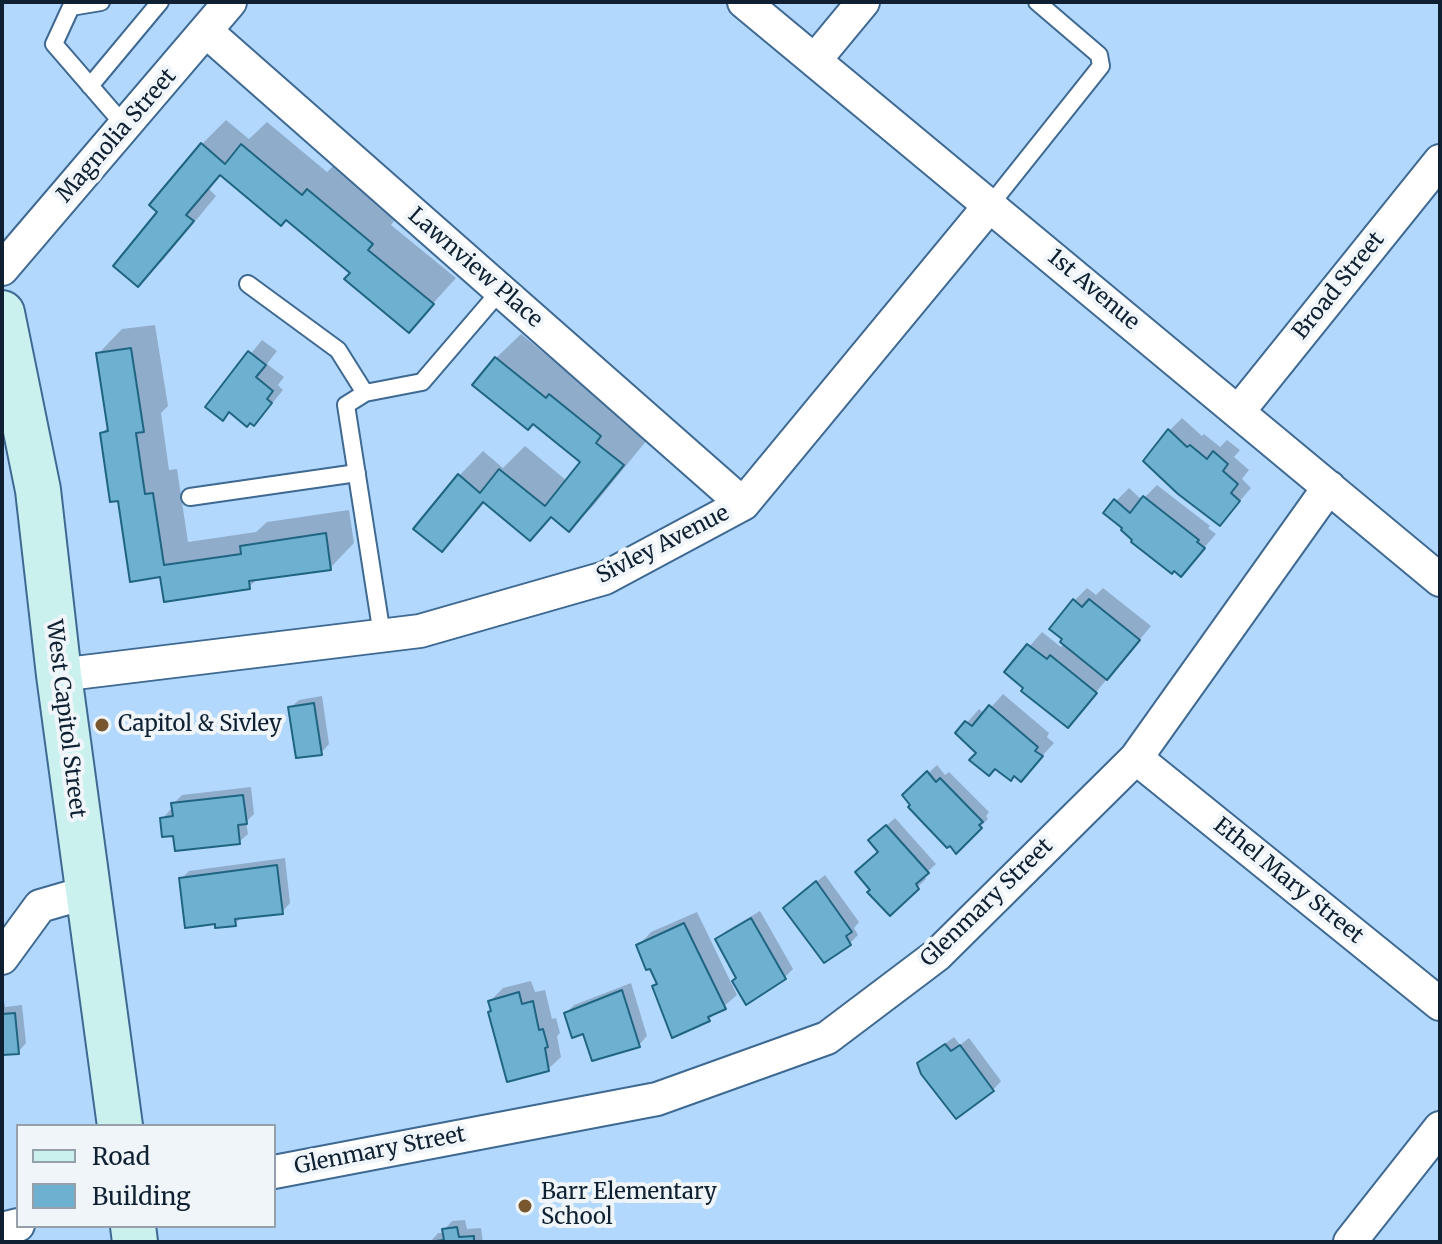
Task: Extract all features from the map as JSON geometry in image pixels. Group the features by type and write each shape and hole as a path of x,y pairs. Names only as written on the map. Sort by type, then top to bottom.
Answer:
{"main road":[{"name":"West Capitol Street","path":"2,313 38,490 59,675 120,1124"}],"street":[{"name":"Magnolia Street","path":"2,269 230,2"},
{"name":"1st Avenue","path":"744,2 991,204 1440,580"},
{"path":"815,60 863,2"},
{"name":"Lawnview Place","path":"207,32 743,504"},
{"name":"Broad Street","path":"1238,412 1440,161"},
{"name":"Sivley Avenue","path":"59,675 420,631 605,578 743,504 991,204"},
{"name":"Glenmary Street","path":"276,1172 657,1099 827,1038 937,955 1136,758 1329,487"},
{"name":"Ethel Mary Street","path":"1136,758 1440,1004"},
{"path":"2,958 40,906 88,892"},
{"path":"1350,1242 1440,1128"}],"lane":[{"path":"101,2 71,7 54,44 125,126"},
{"path":"90,86 160,2"},
{"path":"991,204 1101,66 1099,55 1037,2"},
{"path":"248,284 338,350 365,393"},
{"path":"382,635 346,405 365,393 422,382 500,291"},
{"path":"190,497 357,473"}],"building":[{"path":"201,143 225,164 241,144 302,195 307,189 373,244 368,250 434,304 409,333 344,279 350,273 286,220 281,226 220,175 186,215 194,221 138,287 113,266 157,212 149,205"},
{"path":"131,348 144,432 136,433 145,494 153,493 164,565 241,554 240,546 326,533 331,570 249,581 250,589 164,602 160,577 130,582 118,501 110,502 100,433 108,431 96,353"},
{"path":"248,351 266,365 256,377 273,391 267,399 272,403 254,426 250,423 247,427 229,412 223,421 205,407"},
{"path":"495,357 546,398 549,394 601,436 596,443 624,465 569,532 551,517 530,541 483,502 442,552 413,529 458,474 480,493 499,469 545,506 580,462 533,424 528,430 472,385"},
{"path":"1168,429 1187,447 1190,445 1207,459 1213,451 1228,464 1223,471 1238,484 1231,493 1240,501 1220,526 1178,494 1143,461"},
{"path":"1143,496 1205,548 1181,577 1174,571 1172,574 1131,542 1122,528 1103,513 1114,499 1130,513"},
{"path":"1073,599 1082,607 1089,599 1140,640 1107,680 1060,642 1062,639 1049,629"},
{"path":"1027,644 1047,659 1050,655 1097,693 1068,728 1021,691 1023,688 1004,672"},
{"path":"314,703 322,755 296,758 288,707"},
{"path":"989,705 1038,747 1035,751 1043,756 1021,782 1014,776 1011,781 995,769 989,776 969,760 976,753 955,733 965,721 972,726"},
{"path":"927,771 936,782 940,778 983,822 979,825 982,828 956,854 908,807 910,805 902,795"},
{"path":"243,795 247,824 238,825 240,844 175,851 173,836 162,837 160,818 173,816 171,803"},
{"path":"886,825 929,873 916,884 919,889 890,916 867,892 870,890 855,872 878,852 868,840"},
{"path":"277,865 283,914 235,919 236,926 215,928 215,924 185,928 179,878"},
{"path":"816,881 852,932 846,936 851,945 824,963 783,908"},
{"path":"751,918 786,979 746,1005 732,981 736,978 715,939"},
{"path":"684,923 726,1009 708,1017 710,1021 672,1038 652,986 657,984 650,969 646,970 636,945"},
{"path":"622,990 640,1047 592,1061 583,1034 572,1038 564,1013"},
{"path":"519,992 522,1004 533,1001 539,1030 543,1029 548,1047 545,1048 549,1071 507,1082 488,1012 491,1011 488,1001"},
{"path":"15,1013 19,1054 2,1055 2,1014"},
{"path":"945,1044 951,1051 960,1045 994,1091 956,1119 921,1074 917,1063"},
{"path":"457,1227 459,1237 474,1236 474,1242 428,1242 444,1240 442,1229"}],"place":[{"name":"Capitol & Sivley","path":"102,725"},
{"name":"Barr Elementary School","path":"525,1206"}]}
